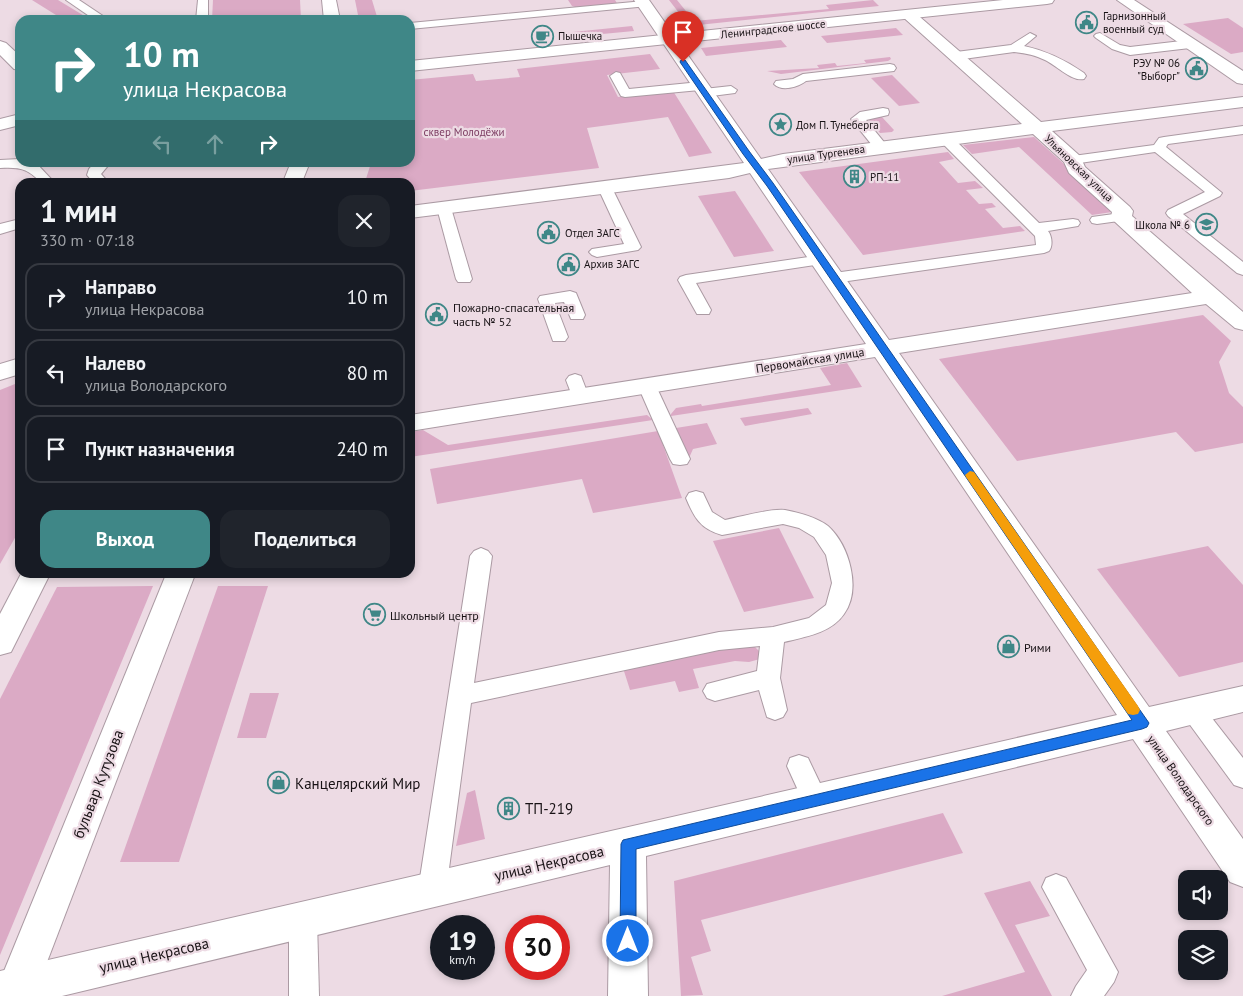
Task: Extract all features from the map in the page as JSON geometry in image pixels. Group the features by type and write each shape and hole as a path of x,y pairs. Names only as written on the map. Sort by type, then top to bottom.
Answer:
{"street":[{"path":"329,0 331,15"},
{"name":"Ленинградское шоссе","path":"415,65 1047,0"},
{"path":"1124,0 1243,79"},
{"name":"улица Володарского","path":"643,2 1243,870"},
{"name":"Ульяновская улица","path":"908,14 1073,160 1076,169 1123,211 1121,217 1210,297 1242,322"},
{"name":"улица Тургенева","path":"415,211 729,172 783,160 881,147 1243,102"},
{"path":"0,124 15,120"},
{"name":"Первомайская улица","path":"415,422 578,388 647,386 1210,297"},
{"path":"0,373 15,367"},
{"path":"0,643 33,578"},
{"name":"бульвар Кутузова","path":"11,991 180,578"},
{"name":"улица Некрасова","path":"11,991 303,920 1243,699"},
{"path":"628,844 628,996"}],"lane":[{"path":"71,0 95,15"},
{"path":"202,15 203,0"},
{"path":"559,0 565,12"},
{"path":"415,26 565,12 643,2"},
{"path":"1014,48 1030,36"},
{"path":"1100,36 1116,46 1130,51 1190,44"},
{"path":"956,56 1014,48 1027,49 1056,59 1080,76"},
{"path":"780,84 796,83 803,78 890,68"},
{"path":"616,76 625,94 702,89 731,90"},
{"path":"881,147 858,119 865,115 883,112"},
{"path":"1073,160 1158,148 1164,141 1243,130"},
{"path":"703,310 686,280 828,269 1044,248 1043,235 946,139"},
{"path":"1158,148 1215,193 1173,213 1243,270"},
{"path":"0,164 15,164"},
{"path":"34,167 44,178"},
{"path":"97,178 94,175 99,167"},
{"path":"597,252 633,247 605,188"},
{"path":"444,208 464,279"},
{"path":"1097,220 1121,217"},
{"path":"1036,228 1073,223"},
{"path":"0,229 15,224"},
{"path":"559,337 546,299 570,296 577,315"},
{"path":"647,386 680,459"},
{"path":"460,696 719,641 773,636 816,625 836,610 843,583 836,553 821,532 804,522 783,517 722,528 704,516 696,498"},
{"path":"432,891 481,556"},
{"path":"773,636 768,678 774,710"},
{"path":"715,691 768,678"},
{"path":"1193,711 1243,777"},
{"path":"799,766 815,800"},
{"path":"1056,887 1104,972 1086,996"},
{"path":"303,920 304,996"}],"green space":[{"path":"32,0 58,0 83,15 56,15"},
{"path":"213,0 300,0 301,15 212,15"},
{"path":"355,0 372,0 376,15 358,15"},
{"path":"568,0 615,0 618,5 578,8 572,6"},
{"path":"669,0 677,0 694,21 829,9 826,5 873,0 879,6 689,26"},
{"path":"1228,18 1243,28 1243,52 1231,54 1183,24"},
{"path":"632,26 634,31 592,35 591,33 564,35 563,33"},
{"path":"896,28 903,35 827,43 821,36"},
{"path":"781,40 787,47 706,56 701,48"},
{"name":"сквер Молодёжи","path":"650,54 660,69 607,75 618,97 673,91 712,153 689,157 668,117 587,128 599,168 415,190 415,178 366,178 370,167 415,167 415,80 473,74 476,81 520,77 517,69"},
{"path":"890,57 891,59 888,61 781,74 767,71 819,68 817,65 835,63 837,66 866,63 864,60"},
{"path":"892,75 920,103 899,106 871,78"},
{"path":"881,116 894,130 892,132 880,133 869,121 871,118"},
{"path":"1034,137 1114,209 1112,212 1092,215 1019,147 972,154 963,145"},
{"path":"948,152 954,159 939,162 958,183 975,181 983,188 966,190 979,204 992,203 996,207 985,209 1003,228 1020,226 1025,231 863,255 799,172"},
{"path":"735,191 774,251 734,257 698,196"},
{"path":"1203,315 1231,341 1219,362 1229,393 1243,407 1243,443 1195,452 1176,432 1017,461 939,359"},
{"path":"847,363 862,387 671,416 676,408 701,404 702,406 831,385 820,368"},
{"path":"15,384 15,538 0,564 0,390"},
{"path":"808,408 812,414 745,426 740,418"},
{"path":"647,415 653,420 415,456 415,431 423,430 448,445"},
{"path":"707,423 717,444 693,449 689,458 676,428"},
{"path":"658,431 682,498 593,513 582,479 437,504 430,469"},
{"path":"779,528 814,598 744,612 713,541"},
{"path":"1208,546 1243,585 1243,662 1179,677 1097,569"},
{"path":"153,586 0,955 0,699 57,587"},
{"path":"218,586 268,586 179,862 120,862"},
{"path":"744,645 755,647 761,653 760,659 749,662 735,661 693,669 699,688 679,692 675,681 630,690 623,668"},
{"path":"250,693 279,693 266,738 237,738"},
{"path":"475,790 485,839 456,846 467,793"},
{"path":"943,813 963,853 701,920 711,951 691,957 703,995 681,996 674,881"},
{"path":"1030,881 1050,916 1015,925 1052,996 942,996 1025,972 984,893"}],"slow traffic":[{"path":"970,475 1133,710"}],"place":[{"name":"Гарнизонный военный суд","path":"1087,22"},
{"name":"Пышечка","path":"542,36"},
{"name":"РЭУ № 06 \"Выборг\"","path":"1196,69"},
{"name":"Дом П. Тунеберга","path":"780,125"},
{"name":"РП-11","path":"854,177"},
{"name":"Школа № 6","path":"1206,225"},
{"name":"Отдел ЗАГС","path":"549,233"},
{"name":"Архив ЗАГС","path":"568,264"},
{"name":"Пожарно-спасательная часть № 52","path":"437,314"},
{"name":"Школьный центр","path":"374,615"},
{"name":"Рими","path":"1008,647"},
{"name":"Канцелярский Мир","path":"279,783"},
{"name":"ТП-219","path":"509,808"}],"route":[{"path":"628,941 628,844 1142,723 683,62"}]}
